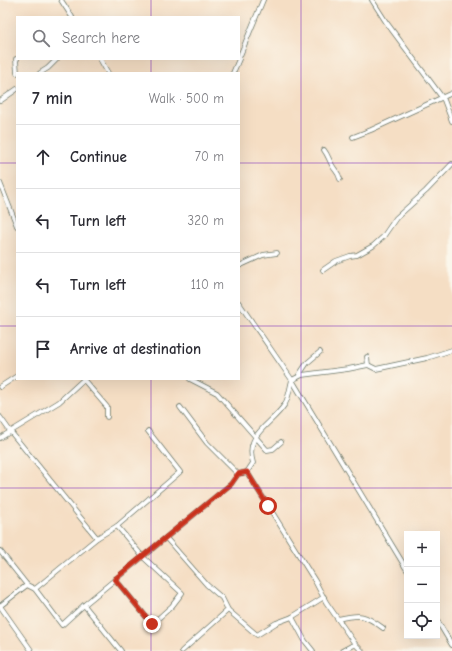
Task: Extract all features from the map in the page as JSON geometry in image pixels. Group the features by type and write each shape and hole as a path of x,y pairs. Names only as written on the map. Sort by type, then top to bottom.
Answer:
{"street":[{"path":"61,0 71,16"},
{"path":"240,57 263,0"},
{"path":"372,0 386,22 442,98 452,121"},
{"path":"16,60 17,72"},
{"path":"42,72 56,60"},
{"path":"101,60 107,72"},
{"path":"233,72 239,60"},
{"path":"0,101 16,90"},
{"path":"353,136 372,130 452,92"},
{"path":"324,150 332,166 338,171 340,179"},
{"path":"323,270 336,261 357,255 373,246 383,237 396,218 426,191 452,164"},
{"path":"0,183 16,223"},
{"path":"240,266 263,255 277,253"},
{"path":"240,304 292,380 405,567"},
{"path":"366,357 368,364 376,369 427,358 452,350"},
{"path":"298,377 307,363 320,352"},
{"path":"0,551 27,585 35,589 62,625 115,579 231,484 238,474 247,472 253,463 251,457 252,442 255,436 268,424 285,403 292,380 302,375 348,369 368,364"},
{"path":"0,387 16,377"},
{"path":"0,438 59,402 83,380"},
{"path":"85,380 107,407 107,417"},
{"path":"192,380 217,393 267,450 273,449 281,442"},
{"path":"180,407 208,443 238,474"},
{"path":"0,417 97,538"},
{"path":"35,589 77,552 117,526 180,472 148,431"},
{"path":"247,472 315,581 326,602 355,644 362,651"},
{"path":"115,579 152,624 172,606 182,593 143,557 117,526"},
{"path":"166,538 207,585 222,598 228,610 257,635 276,623 292,617 324,597"},
{"path":"27,585 0,606 31,650"},
{"path":"84,605 121,651"},
{"path":"182,651 228,610"},
{"path":"338,619 353,616 368,617 383,628"},
{"path":"292,617 305,641 313,651"},
{"path":"440,625 452,645"},
{"path":"342,651 355,644"}],"route":[{"path":"152,624 115,579 231,484 238,474 247,472 268,506"}]}
